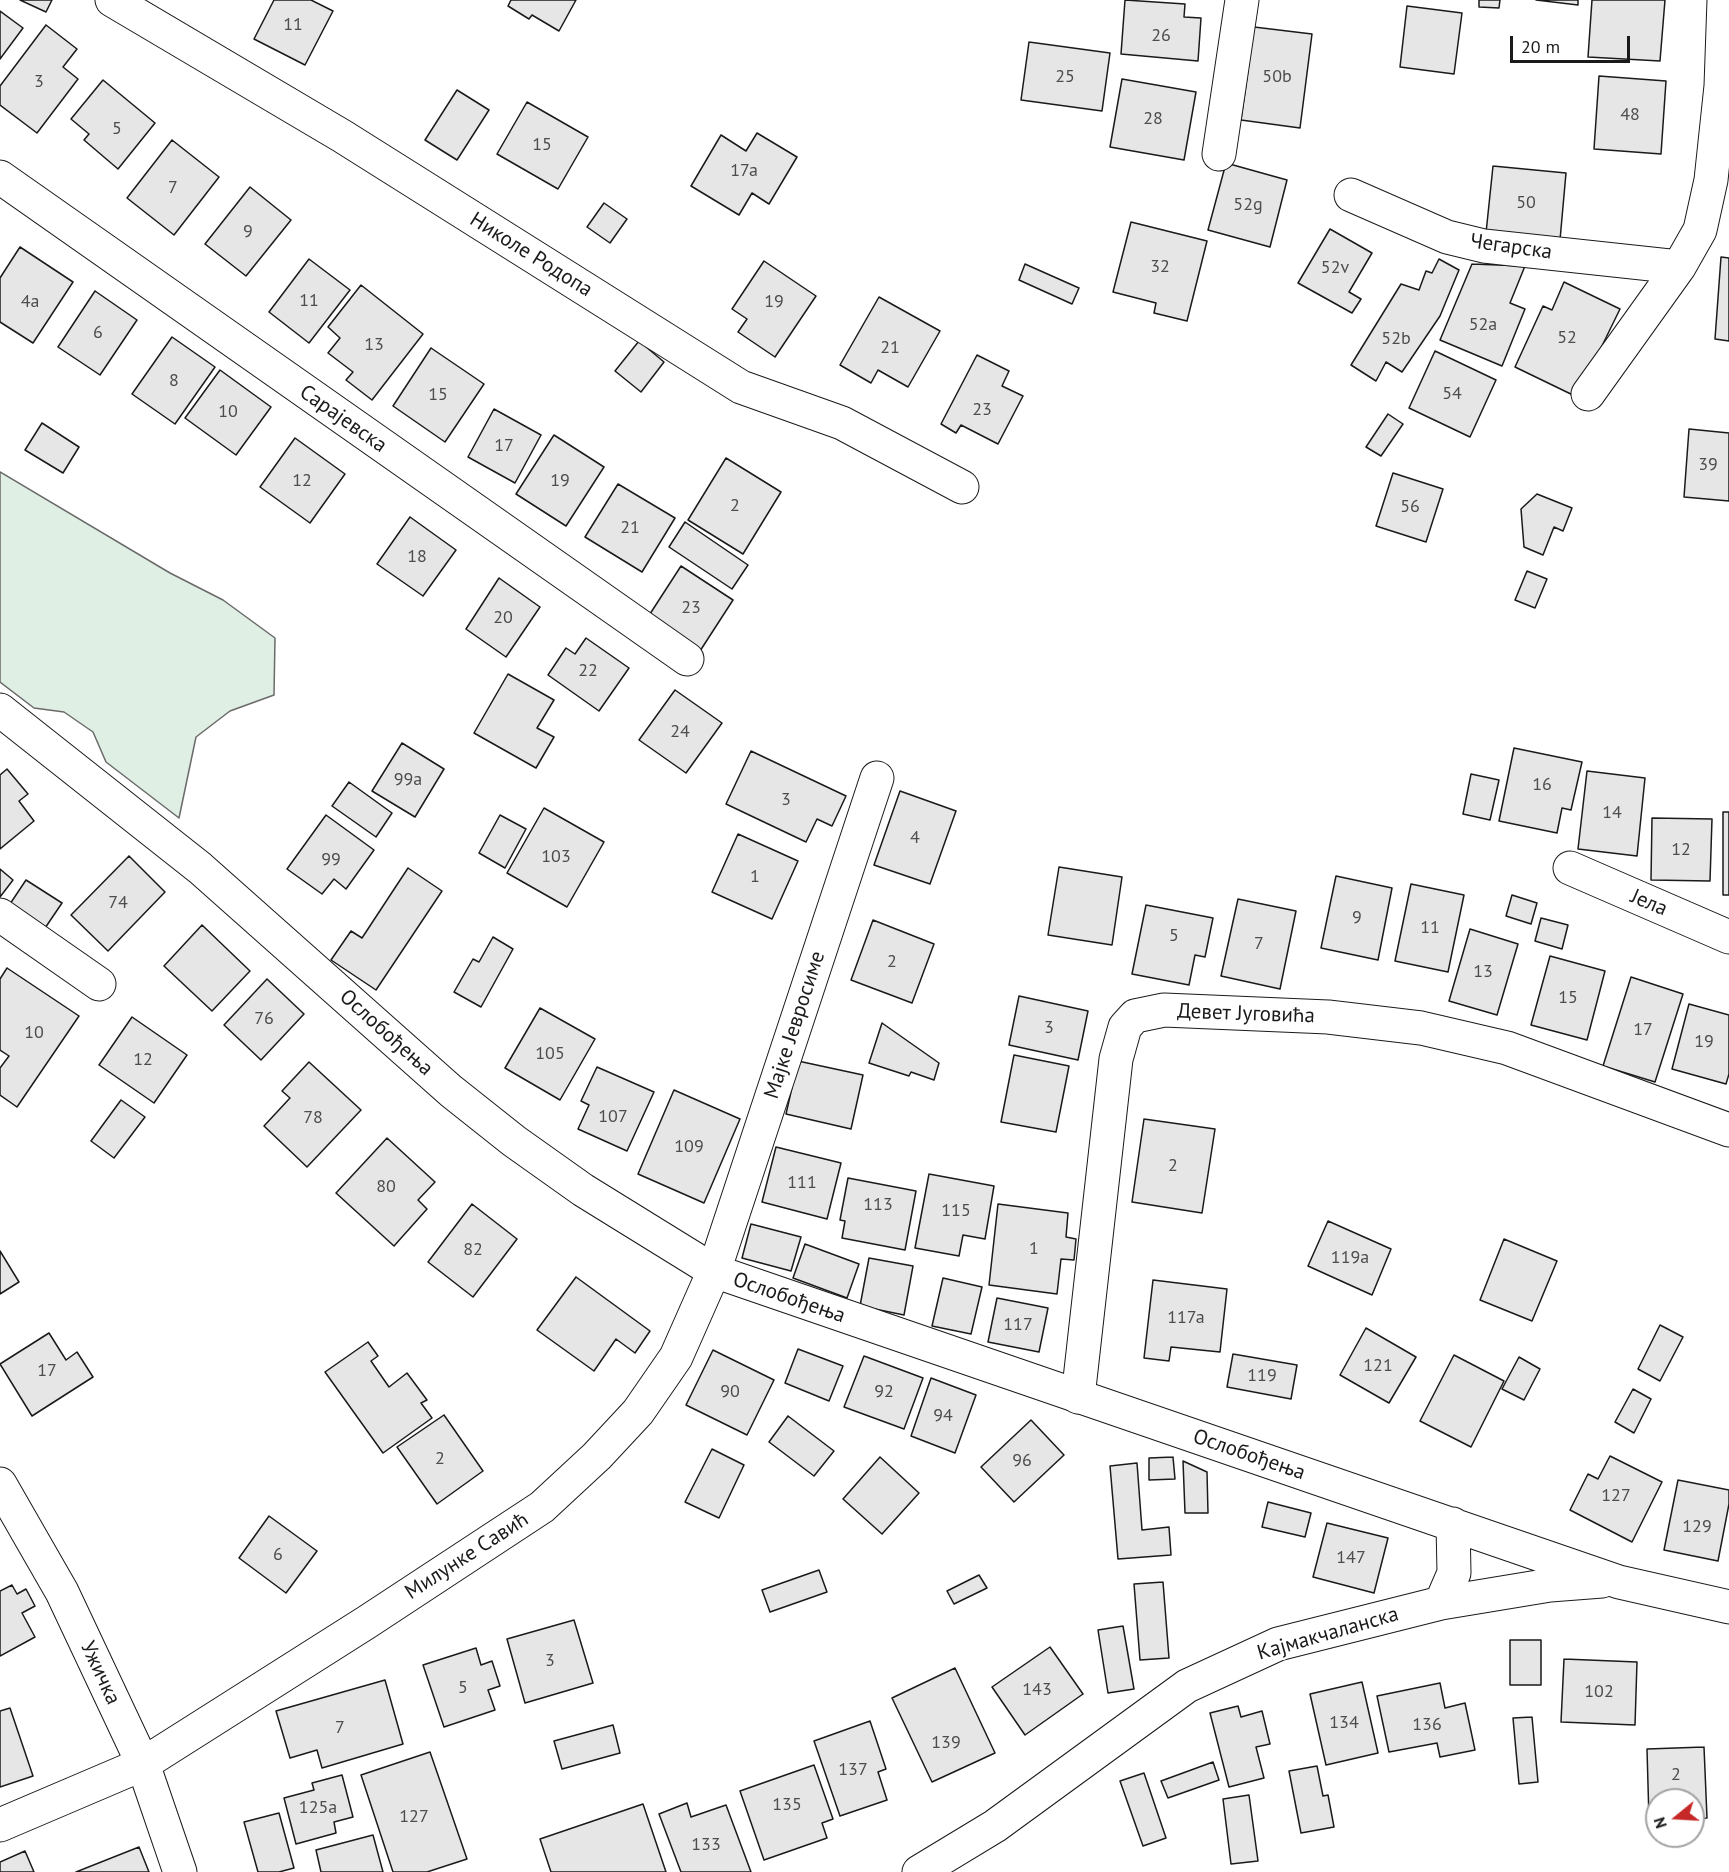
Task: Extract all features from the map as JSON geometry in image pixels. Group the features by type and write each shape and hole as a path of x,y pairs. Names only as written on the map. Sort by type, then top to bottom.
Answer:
{"street":[{"name":"Николе Родопа","path":"112,0 342,136 741,387 842,423 962,487"},
{"path":"1219,154 1242,0"},
{"path":"1588,394 1679,267 1700,230 1712,180 1721,86 1724,0"},
{"name":"Сарајевска","path":"0,177 687,659"},
{"name":"Чегарска","path":"1352,195 1447,237 1484,246 1679,267"},
{"name":"Ослобођења","path":"0,710 200,868 451,1091 505,1134 582,1190 714,1272 1619,1582 1729,1607"},
{"name":"Мајке Јевросиме","path":"714,1272 877,778"},
{"name":"Јела","path":"1570,868 1729,937"},
{"path":"0,915 99,984"},
{"name":"Девет Југовића","path":"1078,1398 1116,1059 1125,1027 1135,1016 1164,1010 1328,1017 1421,1028 1507,1048 1729,1130"},
{"name":"Милунке Савић","path":"0,1825 143,1764 542,1507 597,1456 638,1412 676,1357 714,1272"},
{"name":"Ужичка","path":"0,1484 62,1592 143,1764 180,1872"},
{"path":"1441,1603 1454,1573 1452,1524"},
{"name":"Кајмакчаланска","path":"919,1872 995,1826 1197,1681 1278,1644 1441,1603 1572,1582 1619,1582"}],"green space":[{"path":"0,472 170,573 223,600 275,638 274,695 230,711 196,737 179,818 106,762 93,732 64,712 34,708 0,682"}],"building":[{"path":"20,0 52,0 46,12"},
{"path":"274,0 311,0 333,11 305,65 254,39"},
{"path":"511,0 576,0 559,31 532,15 529,19 508,6"},
{"path":"1125,0 1185,4 1184,17 1201,18 1198,61 1121,54"},
{"path":"1479,0 1500,0 1499,8 1479,7"},
{"path":"1536,0 1578,0 1578,5"},
{"path":"1592,0 1665,0 1660,61 1588,57"},
{"path":"1407,6 1462,13 1454,74 1400,67"},
{"path":"0,11 23,28 0,59"},
{"path":"46,25 77,49 63,67 78,79 37,133 0,105 0,86"},
{"path":"1254,27 1312,34 1300,128 1241,120"},
{"path":"1029,42 1110,53 1102,111 1021,100"},
{"path":"1599,76 1666,81 1661,154 1594,149"},
{"path":"1122,79 1196,92 1184,160 1110,147"},
{"path":"103,80 155,123 118,169 84,140 89,134 71,119"},
{"path":"457,90 489,110 457,160 425,140"},
{"path":"527,102 588,137 558,189 497,154"},
{"path":"757,133 797,157 769,204 752,193 739,215 691,186 721,135 746,151"},
{"path":"172,140 219,177 174,235 127,198"},
{"path":"1226,163 1287,180 1270,247 1208,230"},
{"path":"1493,166 1566,173 1560,240 1486,233"},
{"path":"250,187 291,220 246,276 205,244"},
{"path":"604,203 627,219 610,243 587,227"},
{"path":"1131,222 1207,241 1187,321 1154,313 1156,303 1113,292"},
{"path":"1330,229 1372,253 1349,292 1361,299 1352,313 1298,283"},
{"path":"20,247 73,282 33,343 0,322 0,278"},
{"path":"1721,257 1729,258 1729,341 1715,339"},
{"path":"309,259 350,290 309,343 269,312"},
{"path":"1439,259 1459,270 1440,316 1402,372 1386,362 1376,381 1351,365 1401,284 1419,290 1426,271 1432,273"},
{"path":"764,261 816,296 775,357 738,332 747,319 732,309"},
{"path":"1025,264 1079,288 1072,304 1019,280"},
{"path":"1472,264 1525,266 1510,303 1525,309 1502,366 1440,340"},
{"path":"1564,282 1620,309 1577,397 1515,367 1543,306 1552,310"},
{"path":"361,285 423,334 372,400 346,380 353,372 328,353 340,338 328,327"},
{"path":"95,291 137,320 100,375 58,347"},
{"path":"879,297 940,331 908,387 878,370 871,383 840,365"},
{"path":"172,337 215,367 175,424 132,394"},
{"path":"639,341 664,362 641,392 615,371"},
{"path":"431,348 484,384 445,442 393,406"},
{"path":"1435,351 1496,380 1470,437 1409,408"},
{"path":"977,355 1009,371 1002,386 1023,396 998,444 961,425 956,433 941,424"},
{"path":"220,370 271,407 236,455 185,418"},
{"path":"494,409 541,435 515,483 468,457"},
{"path":"1388,414 1403,424 1381,456 1366,447"},
{"path":"42,423 79,447 63,473 25,450"},
{"path":"1689,429 1729,433 1729,501 1684,497"},
{"path":"554,435 604,467 566,526 516,494"},
{"path":"295,438 345,474 310,523 260,487"},
{"path":"726,458 781,492 743,554 688,520"},
{"path":"1393,473 1443,489 1426,542 1376,526"},
{"path":"618,484 675,518 642,572 585,537"},
{"path":"1537,494 1572,508 1563,531 1554,527 1543,555 1524,547 1521,509"},
{"path":"410,517 456,550 423,596 377,564"},
{"path":"685,522 748,565 732,589 669,547"},
{"path":"681,566 733,600 700,651 648,617"},
{"path":"1527,571 1547,579 1535,608 1515,600"},
{"path":"499,578 540,607 506,657 466,629"},
{"path":"586,638 629,668 599,711 548,675 566,648 575,654"},
{"path":"508,674 554,700 537,728 554,737 536,768 474,733"},
{"path":"675,690 722,723 686,773 639,740"},
{"path":"402,743 444,769 415,817 372,791"},
{"path":"1514,748 1582,762 1571,810 1562,808 1557,833 1499,821"},
{"path":"751,751 846,796 832,826 817,819 806,842 726,804"},
{"path":"7,769 28,794 19,801 34,821 0,849 0,775"},
{"path":"1587,771 1645,778 1637,856 1578,849"},
{"path":"1471,774 1499,780 1490,820 1463,814"},
{"path":"349,782 392,813 376,837 332,806"},
{"path":"900,791 956,811 930,884 874,865"},
{"path":"544,808 604,842 567,907 507,873"},
{"path":"1723,812 1729,812 1729,895 1723,895"},
{"path":"326,815 374,850 346,889 334,879 322,894 287,869"},
{"path":"500,815 526,829 505,868 479,853"},
{"path":"1652,818 1712,819 1710,881 1651,880"},
{"path":"738,834 798,861 772,919 712,892"},
{"path":"129,856 165,892 108,951 71,915"},
{"path":"1059,867 1122,877 1112,945 1048,935"},
{"path":"408,868 442,891 376,990 331,960 351,931 362,938"},
{"path":"0,869 13,880 0,897"},
{"path":"1336,876 1392,888 1378,960 1321,948"},
{"path":"26,880 62,903 41,934 6,910"},
{"path":"1411,884 1464,895 1448,972 1395,961"},
{"path":"1512,895 1537,903 1531,924 1506,916"},
{"path":"1238,899 1296,911 1280,989 1221,976"},
{"path":"1146,905 1213,918 1205,957 1195,955 1189,985 1132,974"},
{"path":"1541,918 1568,925 1562,949 1535,941"},
{"path":"873,920 934,944 912,1003 851,980"},
{"path":"202,925 250,971 212,1011 164,966"},
{"path":"1470,929 1518,944 1497,1015 1449,1001"},
{"path":"493,937 513,949 481,1007 454,992 473,959 479,962"},
{"path":"1550,956 1605,971 1587,1040 1531,1025"},
{"path":"7,968 79,1016 17,1107 0,1095 0,1068 9,1056 0,1050 0,979"},
{"path":"1631,977 1683,994 1655,1082 1603,1066"},
{"path":"267,979 304,1014 261,1060 224,1025"},
{"path":"1019,996 1088,1011 1078,1060 1009,1045"},
{"path":"1689,1004 1729,1015 1729,1074 1726,1084 1672,1069"},
{"path":"540,1008 595,1039 560,1100 505,1068"},
{"path":"132,1017 187,1055 154,1103 99,1065"},
{"path":"882,1023 939,1063 934,1080 911,1072 909,1076 869,1063"},
{"path":"1014,1055 1069,1066 1056,1132 1001,1122"},
{"path":"798,1061 863,1075 851,1129 786,1114"},
{"path":"309,1062 361,1110 307,1167 264,1126 290,1098 282,1091"},
{"path":"597,1067 654,1092 627,1151 578,1129 589,1105 581,1101"},
{"path":"674,1090 740,1119 704,1203 638,1174"},
{"path":"121,1100 145,1117 114,1158 91,1141"},
{"path":"1144,1119 1215,1129 1202,1213 1132,1202"},
{"path":"387,1138 435,1182 418,1200 427,1209 394,1246 336,1193"},
{"path":"776,1147 841,1163 827,1219 762,1202"},
{"path":"929,1174 994,1186 985,1239 963,1235 959,1256 915,1248"},
{"path":"848,1178 916,1191 905,1250 842,1238 845,1221 840,1220"},
{"path":"472,1204 517,1239 473,1297 428,1262"},
{"path":"998,1204 1068,1213 1066,1237 1076,1239 1074,1260 1061,1259 1057,1294 989,1285"},
{"path":"1328,1221 1391,1249 1372,1295 1308,1266"},
{"path":"751,1224 801,1237 791,1271 742,1258"},
{"path":"1504,1239 1557,1261 1532,1321 1480,1300"},
{"path":"805,1244 859,1264 847,1298 793,1278"},
{"path":"0,1251 19,1282 0,1294"},
{"path":"869,1258 913,1266 904,1315 860,1306"},
{"path":"576,1277 650,1331 635,1353 616,1339 594,1371 537,1330"},
{"path":"943,1278 982,1287 971,1334 932,1326"},
{"path":"1153,1280 1227,1289 1220,1352 1171,1347 1169,1361 1144,1358"},
{"path":"997,1298 1048,1308 1039,1352 988,1342"},
{"path":"1660,1325 1683,1337 1660,1381 1638,1369"},
{"path":"1366,1328 1416,1357 1389,1403 1340,1375"},
{"path":"49,1333 66,1360 77,1352 93,1377 32,1416 0,1364"},
{"path":"368,1342 378,1356 371,1361 389,1387 407,1373 427,1400 421,1403 432,1418 383,1453 325,1372"},
{"path":"798,1349 843,1366 829,1401 785,1383"},
{"path":"713,1350 774,1380 747,1435 686,1405"},
{"path":"1233,1354 1297,1365 1291,1399 1227,1387"},
{"path":"1454,1355 1504,1381 1471,1447 1420,1421"},
{"path":"864,1356 923,1378 904,1429 844,1407"},
{"path":"1519,1357 1540,1369 1524,1400 1502,1389"},
{"path":"931,1378 976,1395 955,1453 911,1436"},
{"path":"1633,1389 1651,1399 1634,1433 1615,1422"},
{"path":"444,1415 483,1471 437,1504 397,1447"},
{"path":"788,1416 834,1451 814,1476 769,1442"},
{"path":"1031,1420 1064,1455 1014,1502 981,1467"},
{"path":"712,1449 744,1465 719,1518 685,1502"},
{"path":"1610,1456 1662,1482 1632,1542 1570,1510 1588,1474 1598,1479"},
{"path":"880,1457 919,1493 882,1534 843,1499"},
{"path":"1173,1457 1175,1479 1149,1480 1149,1458"},
{"path":"1183,1461 1207,1472 1208,1513 1185,1513"},
{"path":"1137,1463 1142,1530 1169,1527 1171,1555 1118,1559 1110,1466"},
{"path":"1678,1480 1729,1490 1729,1504 1718,1561 1664,1550"},
{"path":"1268,1502 1311,1513 1305,1537 1262,1527"},
{"path":"269,1516 317,1551 286,1593 239,1558"},
{"path":"1327,1523 1388,1538 1374,1593 1313,1577"},
{"path":"819,1570 827,1592 770,1612 762,1590"},
{"path":"979,1575 987,1588 954,1604 947,1591"},
{"path":"1163,1582 1169,1658 1140,1660 1134,1584"},
{"path":"12,1585 17,1594 26,1589 35,1606 22,1613 35,1637 0,1656 0,1591"},
{"path":"574,1620 593,1683 525,1703 507,1639"},
{"path":"1123,1626 1134,1689 1108,1693 1098,1630"},
{"path":"1510,1640 1541,1640 1541,1685 1510,1685"},
{"path":"1050,1647 1083,1694 1025,1735 992,1687"},
{"path":"476,1648 481,1665 492,1661 500,1686 488,1690 495,1710 444,1727 423,1665"},
{"path":"1564,1659 1637,1662 1635,1725 1561,1722"},
{"path":"955,1668 995,1753 932,1782 892,1698"},
{"path":"385,1680 403,1744 322,1768 317,1750 290,1758 276,1711"},
{"path":"1362,1682 1378,1753 1326,1765 1310,1694"},
{"path":"1440,1683 1445,1708 1465,1703 1475,1750 1440,1757 1437,1743 1389,1752 1377,1696"},
{"path":"1238,1706 1241,1717 1262,1711 1270,1744 1256,1747 1264,1778 1229,1787 1210,1713"},
{"path":"10,1708 33,1776 0,1787 0,1711"},
{"path":"1532,1717 1538,1782 1519,1784 1513,1718"},
{"path":"870,1721 886,1769 878,1772 887,1800 840,1816 814,1741"},
{"path":"613,1725 620,1753 562,1769 554,1741"},
{"path":"1704,1747 1707,1818 1705,1818 1705,1788 1648,1788 1647,1749"},
{"path":"430,1752 467,1859 427,1872 393,1872 361,1775"},
{"path":"1213,1762 1219,1780 1168,1798 1161,1781"},
{"path":"814,1765 833,1819 822,1823 827,1838 764,1860 740,1791"},
{"path":"1317,1766 1323,1796 1328,1795 1334,1827 1301,1833 1289,1771"},
{"path":"1144,1773 1166,1838 1143,1846 1120,1781"},
{"path":"342,1775 353,1817 334,1822 336,1833 296,1844 284,1798 314,1790 312,1783"},
{"path":"1249,1795 1258,1861 1231,1864 1223,1799"},
{"path":"687,1803 691,1817 726,1805 751,1872 681,1872 659,1814"},
{"path":"643,1804 666,1872 551,1872 540,1839"},
{"path":"279,1813 294,1868 279,1872 258,1872 244,1822"},
{"path":"373,1835 383,1872 321,1872 316,1850"},
{"path":"139,1847 149,1872 76,1872"},
{"path":"25,1851 34,1872 0,1872 0,1862"}]}
